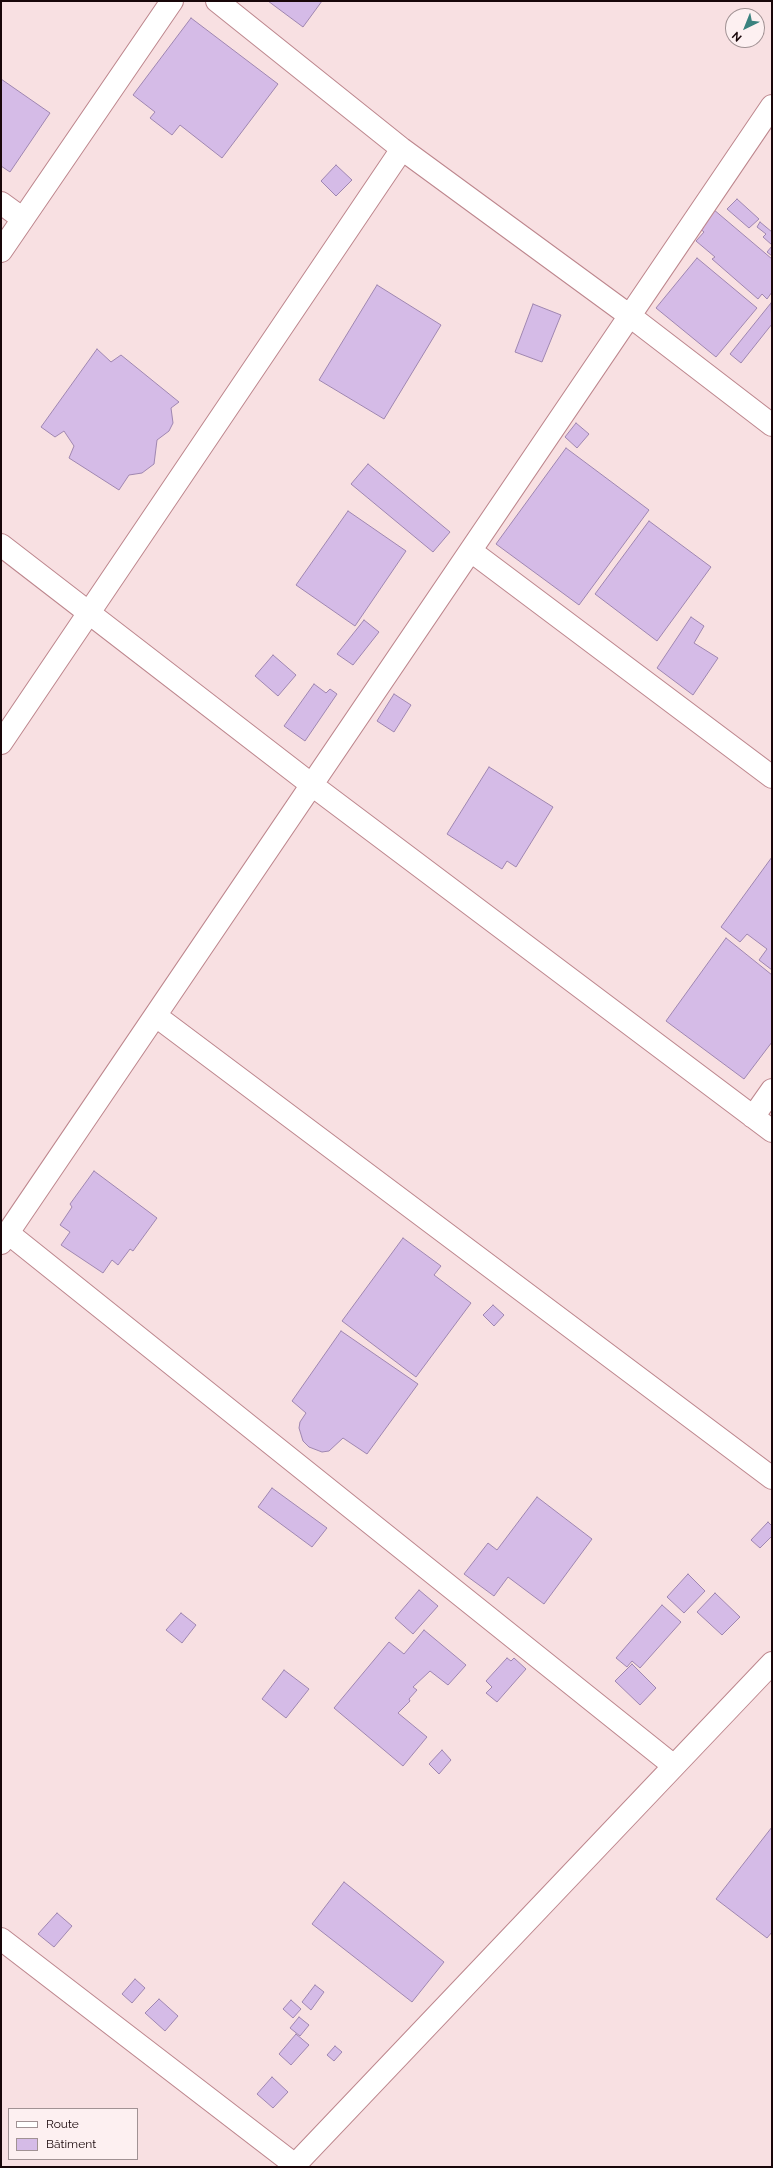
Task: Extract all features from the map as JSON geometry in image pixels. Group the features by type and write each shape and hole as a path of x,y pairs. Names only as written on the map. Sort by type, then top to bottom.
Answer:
{"street":[{"path":"1,251 172,1"},
{"path":"217,1 402,149 630,316 772,425"},
{"path":"674,1766 4,1238 772,106"},
{"path":"1,743 90,614 402,149"},
{"path":"1,202 23,219"},
{"path":"1,545 312,785 772,1131"},
{"path":"471,551 772,777"},
{"path":"156,1016 772,1478"},
{"path":"753,1117 772,1090"},
{"path":"1,1939 294,2166 772,1663"}],"building":[{"path":"268,1 322,1 303,27"},
{"path":"191,18 278,84 222,158 180,125 172,135 150,118 155,112 133,95"},
{"path":"1,79 50,113 10,172 1,166"},
{"path":"336,165 352,180 336,196 321,181"},
{"path":"737,199 759,219 749,228 727,209"},
{"path":"713,209 772,259 772,292 767,299 762,294 758,299 712,259 715,257 696,241 704,232 698,227"},
{"path":"760,222 772,232 772,245 763,237 766,234 757,227"},
{"path":"772,246 772,256 767,252"},
{"path":"697,258 757,308 716,357 656,308"},
{"path":"377,285 441,325 384,419 319,380"},
{"path":"771,303 772,324 741,363 730,354"},
{"path":"533,304 561,315 542,362 515,352"},
{"path":"97,349 111,362 121,355 179,402 171,408 173,423 169,431 157,440 154,464 142,473 129,475 119,490 69,458 74,446 64,431 55,437 41,427"},
{"path":"576,423 589,434 577,448 565,437"},
{"path":"566,448 649,510 579,605 496,544"},
{"path":"368,464 450,532 433,552 351,484"},
{"path":"348,511 406,551 355,626 296,585"},
{"path":"649,521 711,567 657,641 595,594"},
{"path":"691,617 704,626 694,643 718,658 693,695 657,668"},
{"path":"364,620 379,632 353,665 337,654"},
{"path":"273,655 296,675 278,696 255,676"},
{"path":"314,684 326,693 330,689 337,694 305,741 284,726"},
{"path":"394,694 411,705 394,732 377,721"},
{"path":"489,767 553,807 516,867 507,861 502,869 447,834"},
{"path":"772,857 772,970 759,960 767,949 747,934 740,942 721,927"},
{"path":"726,938 772,975 772,1042 744,1079 666,1021"},
{"path":"94,1171 157,1218 133,1251 130,1249 118,1265 112,1260 103,1273 61,1245 70,1232 60,1225 72,1207 70,1204"},
{"path":"403,1238 441,1266 434,1275 471,1303 416,1377 342,1321"},
{"path":"493,1305 504,1315 494,1326 483,1315"},
{"path":"341,1331 418,1384 367,1454 343,1438 329,1451 322,1452 309,1447 303,1441 299,1428 300,1422 306,1413 292,1401"},
{"path":"272,1488 327,1528 312,1547 258,1507"},
{"path":"537,1497 592,1539 544,1604 508,1577 494,1596 464,1574 488,1543 497,1550"},
{"path":"768,1522 772,1526 772,1536 760,1548 751,1540"},
{"path":"688,1574 705,1591 684,1613 667,1597"},
{"path":"419,1590 438,1606 413,1634 395,1618"},
{"path":"715,1593 740,1617 722,1635 697,1612"},
{"path":"662,1605 681,1622 640,1668 632,1661 627,1667 616,1658"},
{"path":"181,1613 196,1625 182,1643 166,1630"},
{"path":"424,1630 466,1665 448,1685 430,1671 413,1687 417,1690 409,1699 410,1701 398,1713 427,1737 403,1766 334,1708 389,1642 404,1654"},
{"path":"507,1658 511,1661 514,1658 526,1669 497,1702 486,1693 492,1687 486,1681"},
{"path":"632,1664 656,1688 640,1705 615,1681"},
{"path":"284,1670 309,1689 286,1718 262,1699"},
{"path":"442,1750 451,1760 439,1774 429,1764"},
{"path":"772,1827 772,1932 767,1938 716,1899"},
{"path":"344,1882 444,1962 412,2002 312,1924"},
{"path":"57,1913 72,1926 54,1947 38,1934"},
{"path":"135,1979 145,1988 132,2003 122,1994"},
{"path":"315,1985 324,1992 311,2010 302,2002"},
{"path":"159,1999 178,2016 165,2031 145,2013"},
{"path":"291,2000 301,2009 293,2018 283,2009"},
{"path":"299,2017 309,2025 300,2036 290,2028"},
{"path":"296,2034 309,2045 291,2065 279,2054"},
{"path":"335,2046 342,2052 334,2061 327,2055"},
{"path":"272,2077 288,2092 273,2108 257,2094"}]}
